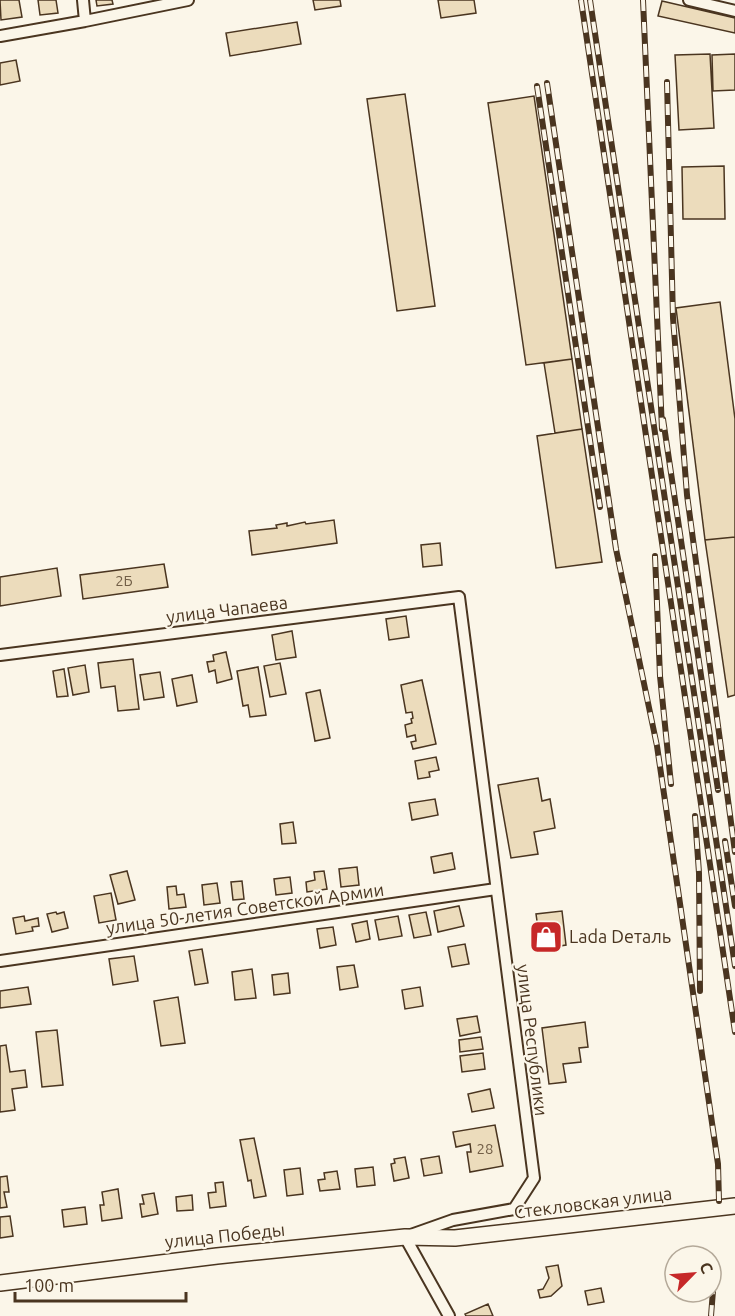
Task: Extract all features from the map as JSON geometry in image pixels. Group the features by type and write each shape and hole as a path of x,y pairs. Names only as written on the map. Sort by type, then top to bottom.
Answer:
{"street":[{"path":"83,0 85,21"},
{"path":"0,36 188,0"},
{"path":"689,0 735,11"},
{"name":"улица Чапаева","path":"0,656 459,597"},
{"name":"улица Республики","path":"405,1237 453,1220 514,1209 534,1178 459,597"},
{"name":"улица 50-летия Советской Армии","path":"0,961 496,889"},
{"name":"Стекловская улица","path":"455,1238 735,1206"},
{"path":"405,1237 449,1316"},
{"name":"улица Победы","path":"0,1283 217,1256 405,1237 455,1238"}],"building":[{"path":"0,0 19,0 22,17 1,20"},
{"path":"38,0 56,0 58,13 40,15"},
{"path":"96,0 112,0 113,4 97,6"},
{"path":"313,0 340,0 341,6 315,10"},
{"path":"438,0 474,0 476,13 441,18"},
{"path":"662,1 735,18 735,33 658,16"},
{"path":"297,22 301,44 230,56 226,33"},
{"path":"710,54 714,128 679,130 675,55"},
{"path":"735,54 735,90 713,91 712,55"},
{"path":"16,60 20,81 0,85 0,63"},
{"path":"405,94 435,306 397,311 367,99"},
{"path":"534,96 572,359 526,365 488,103"},
{"path":"724,166 725,219 683,219 682,167"},
{"path":"720,302 735,419 735,537 705,540 676,308"},
{"path":"572,359 582,429 555,433 544,363"},
{"path":"582,429 602,562 556,568 537,436"},
{"path":"334,520 337,543 252,555 249,531 277,528 276,525 287,523 287,526"},
{"path":"735,537 735,695 728,697 705,540"},
{"path":"440,543 442,565 423,567 421,545"},
{"path":"164,564 168,587 83,599 80,575"},
{"path":"57,568 61,596 0,606 0,577"},
{"path":"406,616 409,637 389,640 386,619"},
{"path":"292,631 296,657 276,660 272,635"},
{"path":"226,652 232,679 217,683 215,670 209,672 207,662 214,661 213,655"},
{"path":"133,659 139,709 118,711 115,686 101,688 98,663"},
{"path":"280,663 286,694 270,697 264,666"},
{"path":"85,665 89,692 73,695 68,668"},
{"path":"258,667 266,715 250,717 248,705 243,706 237,671"},
{"path":"64,669 68,696 57,697 53,671"},
{"path":"160,672 164,697 144,700 140,675"},
{"path":"192,675 197,702 177,706 172,679"},
{"path":"422,680 436,744 413,749 411,742 416,741 415,735 407,737 405,725 412,723 412,712 406,713 401,685"},
{"path":"320,690 330,738 315,741 306,693"},
{"path":"436,757 439,770 429,772 430,777 418,779 415,761"},
{"path":"538,778 542,801 550,799 555,828 534,832 538,854 511,858 498,785"},
{"path":"435,799 438,815 412,820 409,803"},
{"path":"293,822 296,843 282,844 280,824"},
{"path":"452,853 455,869 434,873 431,857"},
{"path":"357,867 359,885 341,887 339,869"},
{"path":"127,871 135,900 118,904 110,875"},
{"path":"324,871 327,889 307,892 306,882 315,880 314,872"},
{"path":"290,877 292,893 276,895 274,879"},
{"path":"242,881 244,899 233,900 231,882"},
{"path":"217,883 220,903 204,905 202,885"},
{"path":"176,886 177,895 184,894 186,907 169,909 167,887"},
{"path":"111,893 116,920 99,923 94,896"},
{"path":"459,906 464,926 438,932 434,911"},
{"path":"562,911 566,945 541,949 536,914"},
{"path":"56,912 57,914 64,912 68,928 52,932 47,914"},
{"path":"426,912 431,935 414,938 409,915"},
{"path":"24,916 25,921 38,918 39,926 32,927 33,931 16,934 13,918"},
{"path":"398,916 402,936 379,940 375,920"},
{"path":"367,921 370,939 356,942 352,924"},
{"path":"333,927 336,945 320,948 317,929"},
{"path":"465,944 469,964 452,967 448,947"},
{"path":"202,949 208,983 195,985 189,951"},
{"path":"134,956 138,981 113,985 109,959"},
{"path":"354,965 358,987 340,990 337,967"},
{"path":"252,969 256,998 235,1000 232,972"},
{"path":"288,973 290,993 274,995 272,975"},
{"path":"28,987 31,1004 0,1008 0,991"},
{"path":"420,987 423,1006 405,1009 402,990"},
{"path":"178,997 185,1043 161,1046 154,1001"},
{"path":"477,1016 480,1032 460,1036 457,1019"},
{"path":"585,1022 588,1047 579,1048 581,1062 563,1064 566,1082 549,1084 542,1028"},
{"path":"57,1030 63,1085 42,1087 36,1032"},
{"path":"481,1037 483,1049 460,1052 459,1040"},
{"path":"6,1045 10,1072 25,1070 27,1087 12,1089 15,1110 0,1112 0,1046"},
{"path":"483,1053 485,1069 462,1072 460,1056"},
{"path":"490,1089 494,1108 472,1112 468,1094"},
{"path":"495,1125 503,1166 470,1172 467,1152 471,1152 470,1144 456,1147 453,1132"},
{"path":"254,1138 266,1196 254,1198 251,1180 248,1181 240,1140"},
{"path":"439,1156 442,1173 424,1176 421,1159"},
{"path":"405,1157 409,1178 394,1181 391,1164 395,1163 394,1159"},
{"path":"373,1167 375,1185 357,1187 355,1169"},
{"path":"300,1168 303,1194 287,1196 284,1170"},
{"path":"337,1171 340,1189 320,1191 318,1180 325,1179 324,1173"},
{"path":"7,1176 9,1192 4,1192 7,1207 0,1208 0,1177"},
{"path":"223,1182 226,1206 210,1208 208,1193 216,1192 215,1183"},
{"path":"118,1189 122,1218 102,1221 100,1205 104,1205 102,1192"},
{"path":"154,1193 158,1214 142,1217 140,1204 144,1204 142,1195"},
{"path":"192,1195 193,1210 177,1211 176,1197"},
{"path":"85,1207 87,1224 64,1227 62,1210"},
{"path":"10,1216 13,1236 0,1238 0,1217"},
{"path":"558,1265 562,1286 551,1296 540,1298 538,1290 543,1289 549,1278 546,1267"},
{"path":"601,1288 604,1302 588,1305 585,1291"},
{"path":"488,1304 493,1316 466,1316 465,1314"}],"railway":[{"path":"581,0 735,1032"},
{"path":"590,0 735,966"},
{"path":"643,0 662,429"},
{"path":"667,82 673,318 687,495 735,852"},
{"path":"547,83 616,549 657,746 718,1164 719,1201"},
{"path":"537,86 600,507"},
{"path":"663,419 718,790"},
{"path":"655,556 660,676 671,784"},
{"path":"695,816 699,873 700,991"},
{"path":"725,841 735,906"},
{"path":"711,1316 712,1304"}],"place":[{"name":"Lada Dеталь","path":"546,937"}]}
